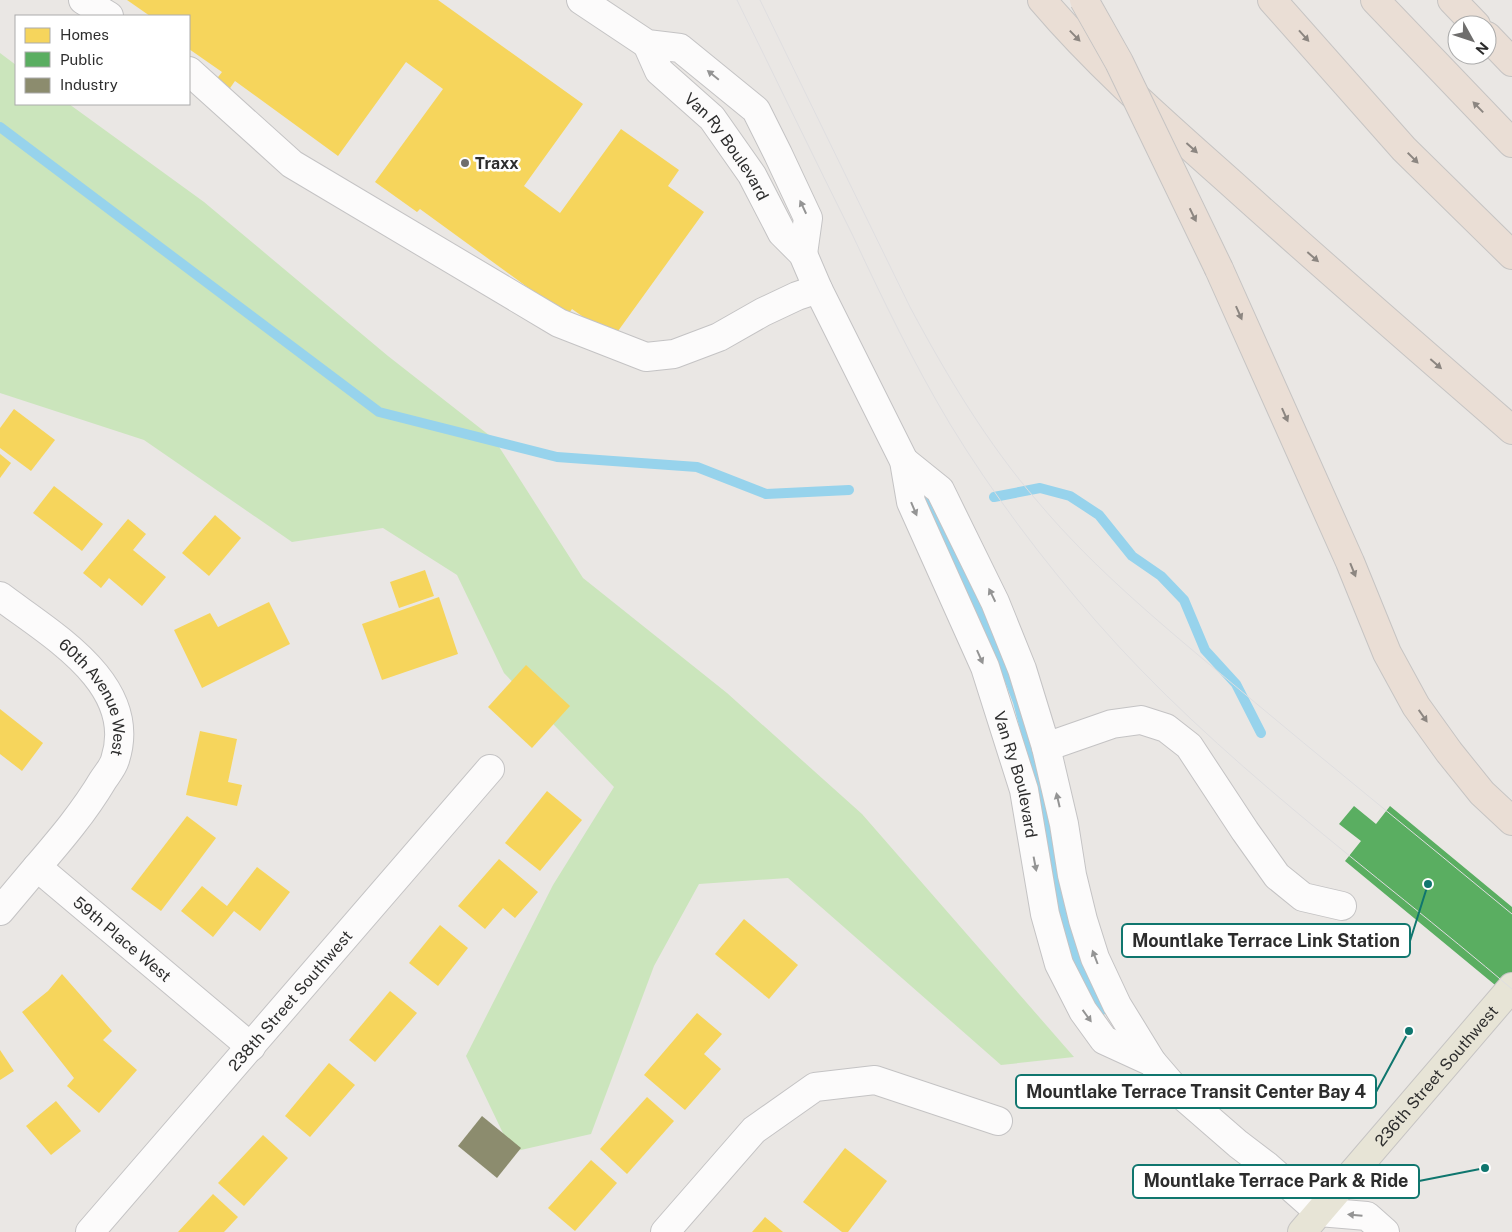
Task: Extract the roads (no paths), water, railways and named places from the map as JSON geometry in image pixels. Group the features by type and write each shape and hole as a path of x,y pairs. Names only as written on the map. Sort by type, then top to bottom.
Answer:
{"highway":[{"path":"1042,0 1065,27 1122,85 1301,246 1512,430"},
{"path":"1084,0 1119,62 1215,260 1350,562 1387,653 1416,706 1449,752 1482,793 1512,821"},
{"path":"1272,0 1404,149 1512,255"},
{"path":"1375,0 1512,142"},
{"path":"1452,0 1466,15"},
{"path":"1497,46 1512,62"},
{"path":"1461,205 1512,245"}],"main road":[{"name":"236th Street Southwest","path":"1310,1222 1512,987"}],"street":[{"path":"84,0 107,15"},
{"name":"Van Ry Boulevard","path":"598,5 647,44 660,71 712,118 752,175 782,233 803,254 818,289 904,461 911,502 985,667 1024,790 1045,914 1059,964 1083,1011 1104,1040 1152,1062"},
{"name":"Van Ry Boulevard","path":"647,44 680,48 756,110 808,218 803,254"},
{"path":"190,71 292,164 559,324 646,357 674,354 719,337 763,312 797,296 818,289"},
{"name":"Van Ry Boulevard","path":"904,461 940,490 995,602 1022,669 1046,747 1083,920 1095,958 1118,1005 1152,1062 1177,1091 1238,1144 1267,1166 1310,1222"},
{"name":"60th Avenue West","path":"0,596 82,658 103,684 116,712 120,731 115,761 88,806 37,867"},
{"path":"1046,747 1112,724 1141,720 1166,728 1189,746 1245,831 1278,876 1303,897 1342,906"},
{"name":"238th Street Southwest","path":"90,1232 490,769"},
{"path":"0,911 37,867"},
{"name":"59th Place West","path":"37,867 251,1047"},
{"path":"665,1232 754,1130 815,1087 875,1080 998,1121"},
{"path":"1310,1222 1367,1216 1385,1232"}],"waterway":[{"path":"0,127 379,412 557,457 697,467 766,494 849,490"},
{"path":"994,497 1040,488 1070,496 1099,515 1132,556 1161,576 1184,600 1205,650 1236,684 1261,733"},
{"path":"928,501 996,644 1018,702 1049,827 1056,882 1066,927 1078,964 1102,1010"}],"tram line":[{"path":"737,0 911,355 966,450 1000,500 1037,549 1095,620 1142,671 1192,720 1296,812 1512,989"},
{"path":"760,0 910,307 938,358 969,408 1019,480 1084,552 1157,620 1512,914"}],"place":[{"name":"Traxx","path":"465,163"},
{"name":"Mountlake Terrace Link Station","path":"1428,884"},
{"name":"Mountlake Terrace Transit Center Bay 4","path":"1409,1031"},
{"name":"Mountlake Terrace Park & Ride","path":"1485,1168"}]}
